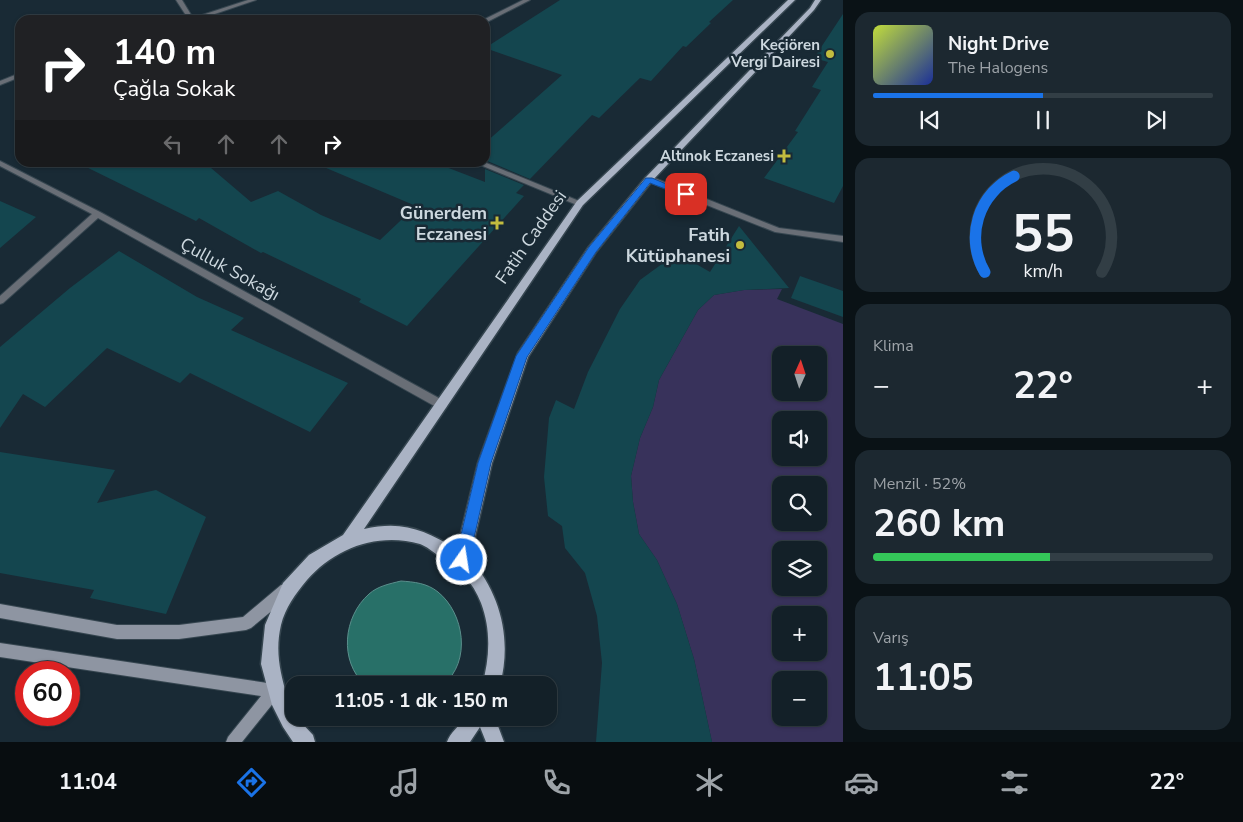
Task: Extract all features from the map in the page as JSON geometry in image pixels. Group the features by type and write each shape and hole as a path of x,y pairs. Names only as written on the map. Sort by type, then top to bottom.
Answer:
{"main road":[{"name":"Fatih Caddesi","path":"349,538 442,406 580,202 792,0"},
{"path":"462,560 485,463 522,356 592,250 649,179 812,9 818,0"},
{"path":"0,611 117,632 179,632 246,623 290,586 307,565 327,549 349,538 378,531 408,533 437,543 462,560 484,590 496,627 496,669 494,676"},
{"path":"290,586 278,609 271,635 269,663 274,691 293,730 306,742"},
{"path":"0,650 274,691"},
{"path":"234,742 274,691"},
{"path":"456,742 462,738 470,726"},
{"path":"489,726 495,742"}],"street":[{"path":"179,0 189,15"},
{"path":"207,15 253,0"},
{"path":"490,18 527,0"},
{"path":"0,83 15,77"},
{"name":"Çulluk Sokağı","path":"0,163 97,214 442,406"},
{"path":"489,167 580,202"},
{"path":"649,179 778,230 843,239"},
{"path":"0,301 97,214"}],"shaded area":[{"path":"782,289 777,299 843,324 843,742 712,742 694,659 677,604 657,560 639,534 633,502 631,476 640,438 653,407 659,380 698,310 714,295 744,290"},
{"path":"401,581 420,584 434,589 447,601 459,624 461,637 461,651 458,663 451,676 357,675 351,664 348,652 347,639 349,627 360,604 369,594 384,586"}],"building":[{"path":"560,0 733,0 686,47 683,46 651,81 640,78 599,118 592,115 530,179 490,162 490,139 562,75 490,50 490,45"},
{"path":"843,14 843,186 834,203 764,178 798,132 795,131 821,90 812,87 828,62 814,58"},
{"path":"86,167 210,167 251,202 278,191 321,215 380,240 416,206 324,167 446,167 485,182 485,169 524,185 516,193 524,196 407,326 359,302 361,299 263,252 261,253 199,218 196,221"},
{"path":"0,201 36,217 0,248"},
{"path":"739,226 789,288 744,290 714,295 698,310 659,380 653,407 640,438 631,476 633,502 639,534 657,560 677,604 694,659 712,742 596,742 602,663 597,616 585,573 565,548 562,526 548,516 544,477 549,418 556,400 574,409 588,372 620,309 640,280 677,253 710,272"},
{"path":"119,251 197,297 244,318 231,330 348,383 310,432 190,373 180,383 107,348 45,407 23,394 0,428 0,347 70,288"},
{"path":"800,276 843,291 843,317 791,298"},
{"path":"0,452 115,470 97,503 156,490 206,517 166,614 90,598 94,590 0,573"}],"place":[{"name":"Keçiören Vergi Dairesi","path":"830,54"},
{"name":"Altınok Eczanesi","path":"784,156"},
{"name":"Günerdem Eczanesi","path":"497,223"},
{"name":"Fatih Kütüphanesi","path":"740,245"}],"route":[{"path":"462,560 485,463 522,356 592,250 649,179 686,194"}]}
